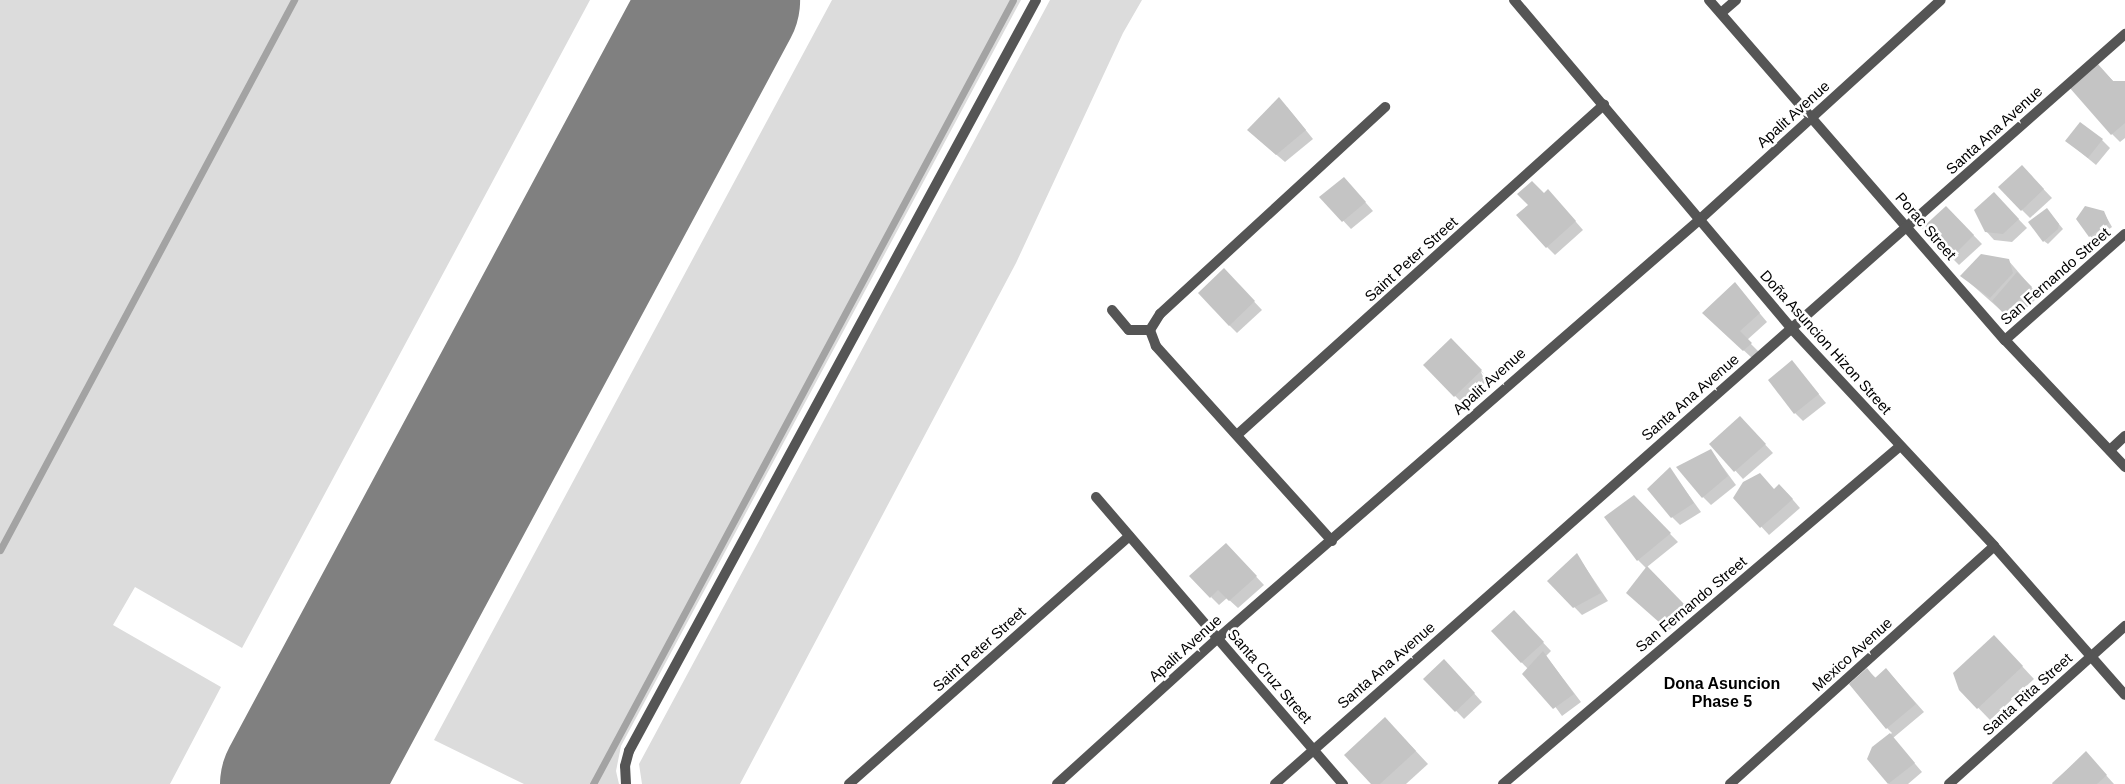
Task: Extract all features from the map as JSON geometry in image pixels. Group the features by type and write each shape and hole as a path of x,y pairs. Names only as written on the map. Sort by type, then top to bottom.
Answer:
{"street":[{"path":"626,784 625,766 629,751 1036,0"},
{"name":"Doña Asuncion Hizon Street","path":"1514,0 1604,105 1698,221 1791,328 1899,447 1994,546 2125,695"},
{"name":"Porac Street","path":"1709,0 1812,116 2005,340 2125,467"},
{"path":"1721,14 1736,0"},
{"name":"Apalit Avenue","path":"1057,784 1217,638 1332,541 1698,221 1941,0"},
{"name":"Santa Ana Avenue","path":"1275,784 2125,34"},
{"name":"Saint Peter Street","path":"1237,434 1604,105"},
{"path":"1150,330 1160,314 1385,107"},
{"name":"San Fernando Street","path":"2005,340 2125,234"},
{"path":"1112,310 1129,330 1150,330"},
{"path":"1150,330 1156,346 1332,541"},
{"path":"2110,450 2125,436"},
{"name":"San Fernando Street","path":"1503,784 1899,447"},
{"name":"Santa Cruz Street","path":"1096,497 1343,784"},
{"name":"Saint Peter Street","path":"849,784 1129,536"},
{"name":"Mexico Avenue","path":"1730,784 1994,546"},
{"name":"Santa Rita Street","path":"1949,784 2125,626"}],"shaded area":[{"path":"0,0 590,0 242,648 135,587 113,625 221,687 170,784 0,784"},
{"path":"832,0 1021,0 621,746 616,771 619,784 524,784 434,740"},
{"path":"1050,0 1142,0 1123,33 1016,263 740,784 642,784 639,764"}],"building":[{"path":"2097,63 2113,81 2125,81 2125,123 2111,135 2069,87"},
{"path":"1279,97 1306,130 1276,155 1247,130"},
{"path":"2080,122 2103,139 2088,158 2065,141"},
{"path":"2022,165 2044,189 2021,211 1998,187"},
{"path":"1344,177 1366,202 1342,222 1319,197"},
{"path":"1532,181 1544,193 1548,189 1576,221 1546,248 1516,215 1528,205 1517,194"},
{"path":"1994,192 2019,219 2003,234 1985,232 1974,210"},
{"path":"1946,206 1974,235 1951,258 1922,228"},
{"path":"2085,206 2104,211 2109,223 2089,237 2076,219"},
{"path":"2047,208 2059,224 2058,229 2043,242 2028,222"},
{"path":"1981,254 2009,259 2013,273 1990,298 1960,276"},
{"path":"1224,268 1255,301 1229,326 1198,293"},
{"path":"2017,272 2032,287 2004,314 1992,301"},
{"path":"1735,282 1760,313 1740,331 1752,343 1743,351 1702,313"},
{"path":"1451,338 1482,370 1454,397 1423,365"},
{"path":"1792,360 1819,394 1794,414 1768,380"},
{"path":"1740,416 1766,444 1734,472 1709,444"},
{"path":"1711,449 1728,476 1702,498 1676,467"},
{"path":"1670,467 1694,503 1671,518 1647,489"},
{"path":"1760,473 1774,489 1779,484 1793,499 1760,528 1733,498 1743,482"},
{"path":"1634,495 1671,533 1637,561 1604,517"},
{"path":"1226,543 1257,576 1229,601 1218,590 1210,598 1189,576"},
{"path":"1577,553 1601,593 1573,608 1547,581"},
{"path":"1647,566 1684,604 1660,623 1626,593"},
{"path":"1514,610 1544,642 1521,663 1491,631"},
{"path":"1994,635 2023,666 1977,709 1959,690 1953,673"},
{"path":"1543,651 1574,694 1553,709 1522,674"},
{"path":"1444,659 1475,693 1455,712 1423,679"},
{"path":"1867,668 1875,678 1886,668 1916,704 1886,729 1849,684"},
{"path":"1385,717 1416,751 1380,784 1371,784 1344,755"},
{"path":"1890,733 1915,763 1888,784 1867,759 1872,747"},
{"path":"2086,751 2107,775 2097,784 2052,784"}],"waterway":[{"path":"0,550 294,0"},
{"path":"593,784 1013,0"}],"runway":[{"path":"299,784 720,0"}],"district":[{"name":"Dona Asuncion Phase 5","path":"1722,693"}]}
